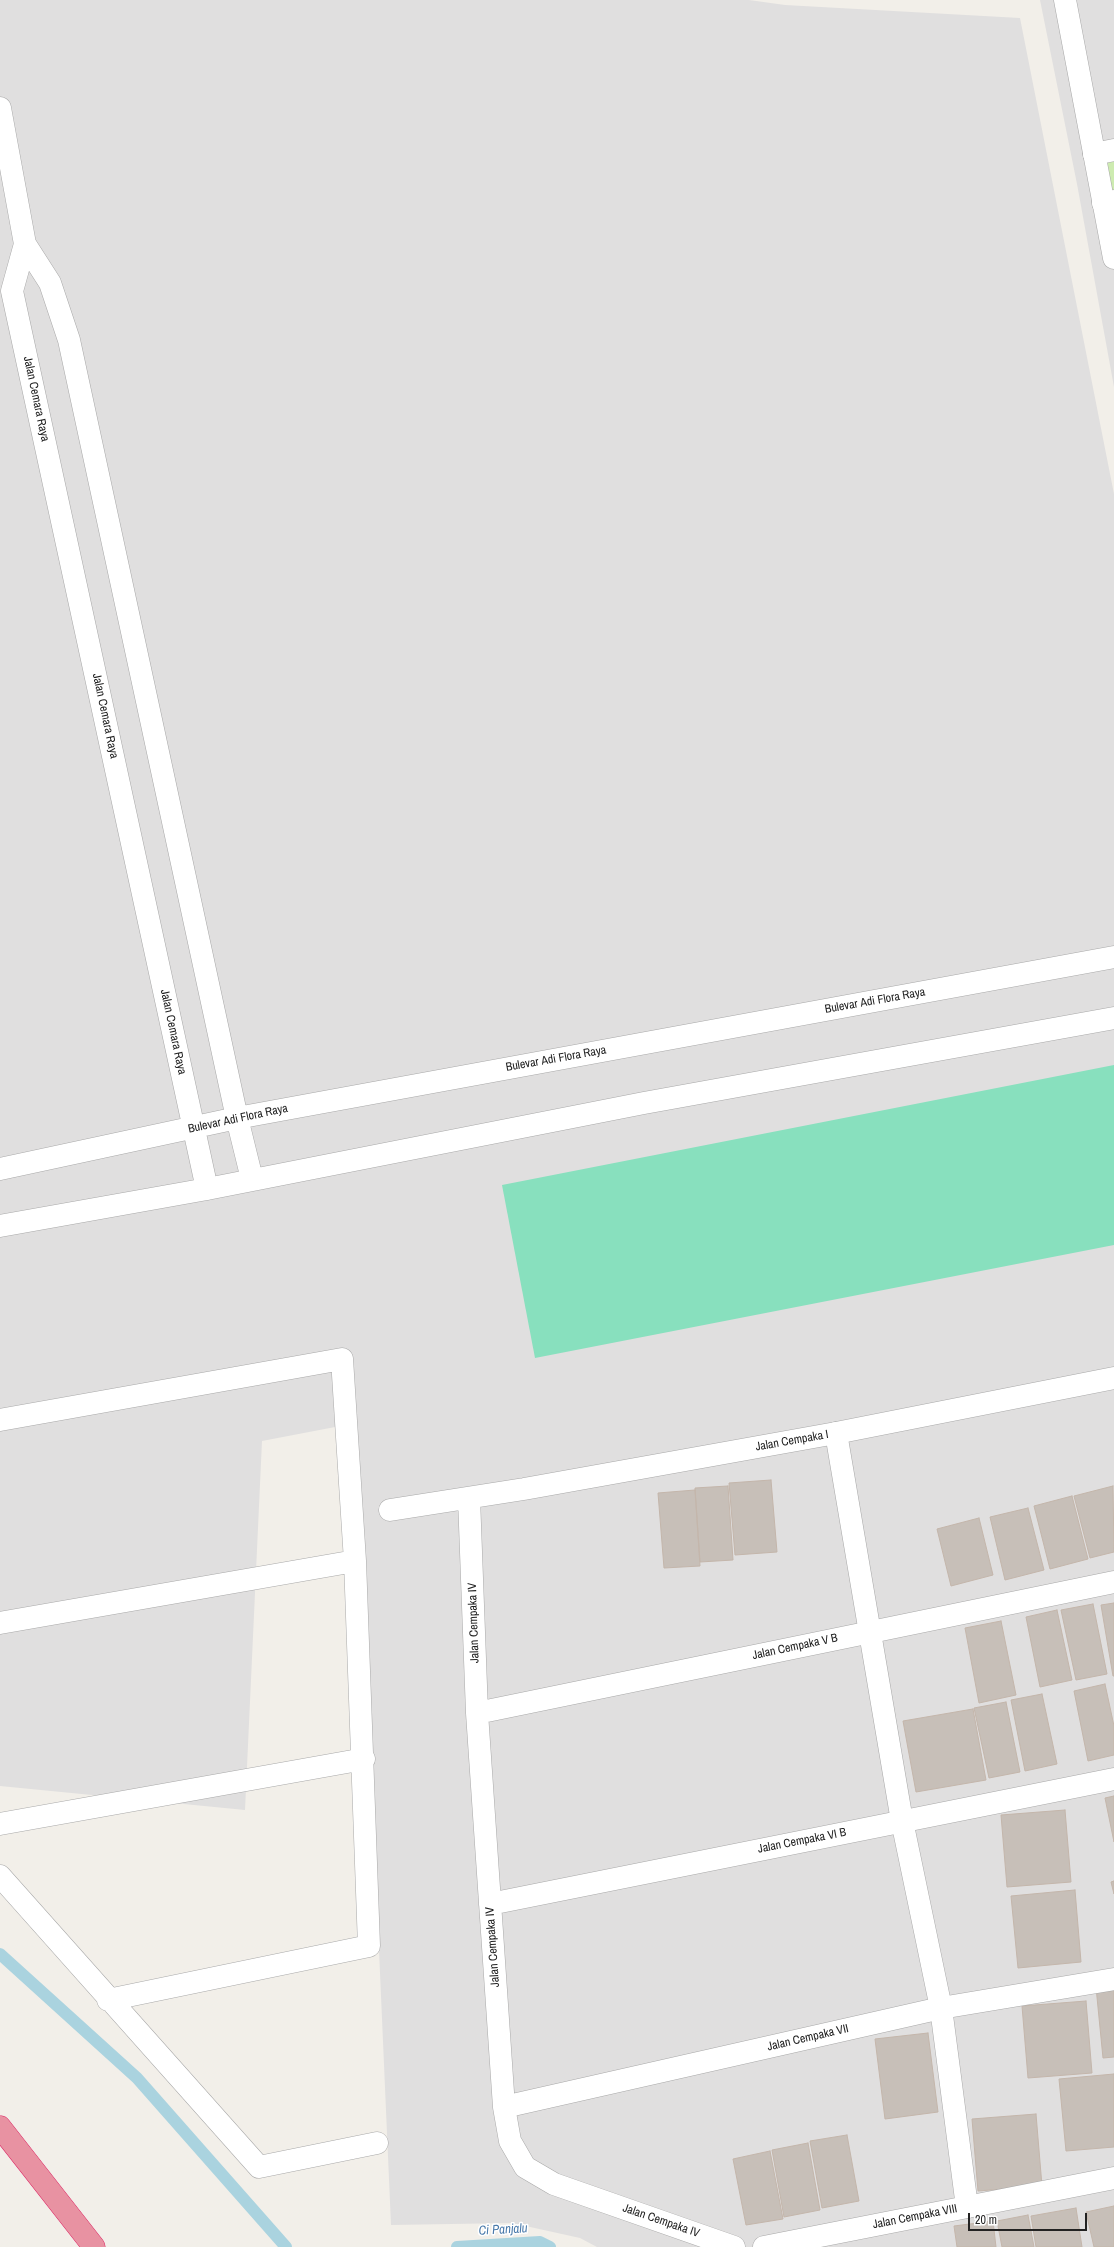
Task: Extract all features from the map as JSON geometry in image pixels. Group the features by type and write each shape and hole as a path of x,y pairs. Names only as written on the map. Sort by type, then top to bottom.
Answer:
{"highway":[{"path":"0,2127 94,2247"}],"street":[{"path":"1065,0 1104,152 1114,258"},
{"name":"Jalan Cemara Raya","path":"0,108 25,244 50,283 72,355 237,1118 252,1179"},
{"name":"Jalan Cemara Raya","path":"25,244 6,292 207,1189"},
{"path":"6,292 50,283"},
{"name":"Bulevar Adi Flora Raya","path":"0,1169 237,1118 1114,957"},
{"path":"0,1226 207,1189 644,1103 1114,1018"},
{"path":"0,1420 342,1359 356,1561 364,1759 369,1946 108,2000"},
{"name":"Jalan Cempaka I","path":"390,1510 469,1498 836,1433 1114,1378"},
{"path":"836,1433 902,1821 942,2008 967,2207"},
{"name":"Jalan Cempaka IV","path":"469,1498 477,1713 504,2107 510,2141 525,2167 554,2184 734,2247"},
{"path":"0,1623 356,1561"},
{"name":"Jalan Cempaka V B","path":"477,1713 1114,1582"},
{"path":"0,1824 364,1759"},
{"name":"Jalan Cempaka VI B","path":"490,1904 1114,1779"},
{"path":"0,1876 108,2000 259,2167 377,2143"},
{"name":"Jalan Cempaka VII","path":"504,2107 942,2008 1114,1979"},
{"name":"Jalan Cempaka VIII","path":"764,2247 1114,2178"}],"shaded area":[{"path":"0,0 749,0 785,5 1020,18 1114,494 1114,2247 597,2247 580,2238 512,2223 391,2225 356,1423 262,1441 245,1810 0,1786"},
{"path":"1040,0 1114,0 1114,387 1077,184"}],"green space":[{"path":"1114,160 1114,196 1103,162"},
{"path":"1114,1065 1114,1245 535,1358 502,1185"}],"building":[{"path":"771,1480 777,1552 735,1555 729,1483"},
{"path":"728,1486 733,1560 700,1562 695,1488"},
{"path":"1113,1486 1114,1552 1090,1558 1074,1496"},
{"path":"695,1490 700,1566 664,1568 658,1493"},
{"path":"1072,1496 1088,1559 1050,1569 1034,1506"},
{"path":"1028,1508 1044,1570 1005,1580 990,1517"},
{"path":"979,1518 993,1575 951,1586 937,1529"},
{"path":"1114,1603 1114,1676 1113,1676 1101,1605"},
{"path":"1093,1604 1107,1674 1076,1680 1061,1610"},
{"path":"1057,1610 1072,1680 1040,1687 1026,1617"},
{"path":"1001,1621 1016,1695 979,1703 965,1628"},
{"path":"1105,1684 1114,1726 1114,1755 1088,1761 1074,1691"},
{"path":"1042,1694 1057,1764 1025,1771 1011,1700"},
{"path":"1006,1702 1020,1772 989,1778 974,1708"},
{"path":"973,1709 986,1780 916,1792 903,1721"},
{"path":"1114,1796 1114,1842 1105,1798"},
{"path":"1065,1810 1071,1882 1007,1887 1001,1815"},
{"path":"1114,1881 1114,1894 1111,1882"},
{"path":"1075,1890 1081,1962 1018,1968 1011,1896"},
{"path":"1114,1985 1114,2057 1103,2058 1096,1987"},
{"path":"1086,2001 1092,2073 1028,2078 1022,2006"},
{"path":"928,2033 938,2112 885,2119 875,2039"},
{"path":"1114,2074 1114,2147 1066,2151 1059,2079"},
{"path":"1036,2114 1042,2186 978,2191 972,2119"},
{"path":"847,2135 859,2201 822,2208 810,2141"},
{"path":"808,2143 820,2210 784,2217 772,2150"},
{"path":"770,2151 783,2219 746,2225 733,2159"},
{"path":"1114,2206 1114,2247 1094,2247 1086,2212"},
{"path":"1076,2208 1082,2247 1036,2247 1031,2216"},
{"path":"1028,2215 1034,2247 1002,2247 997,2221"},
{"path":"993,2221 996,2247 957,2247 954,2226"}],"waterway":[{"path":"0,1954 137,2078 286,2247"},
{"name":"Ci Panjalu","path":"457,2247 540,2242 550,2247"}]}
